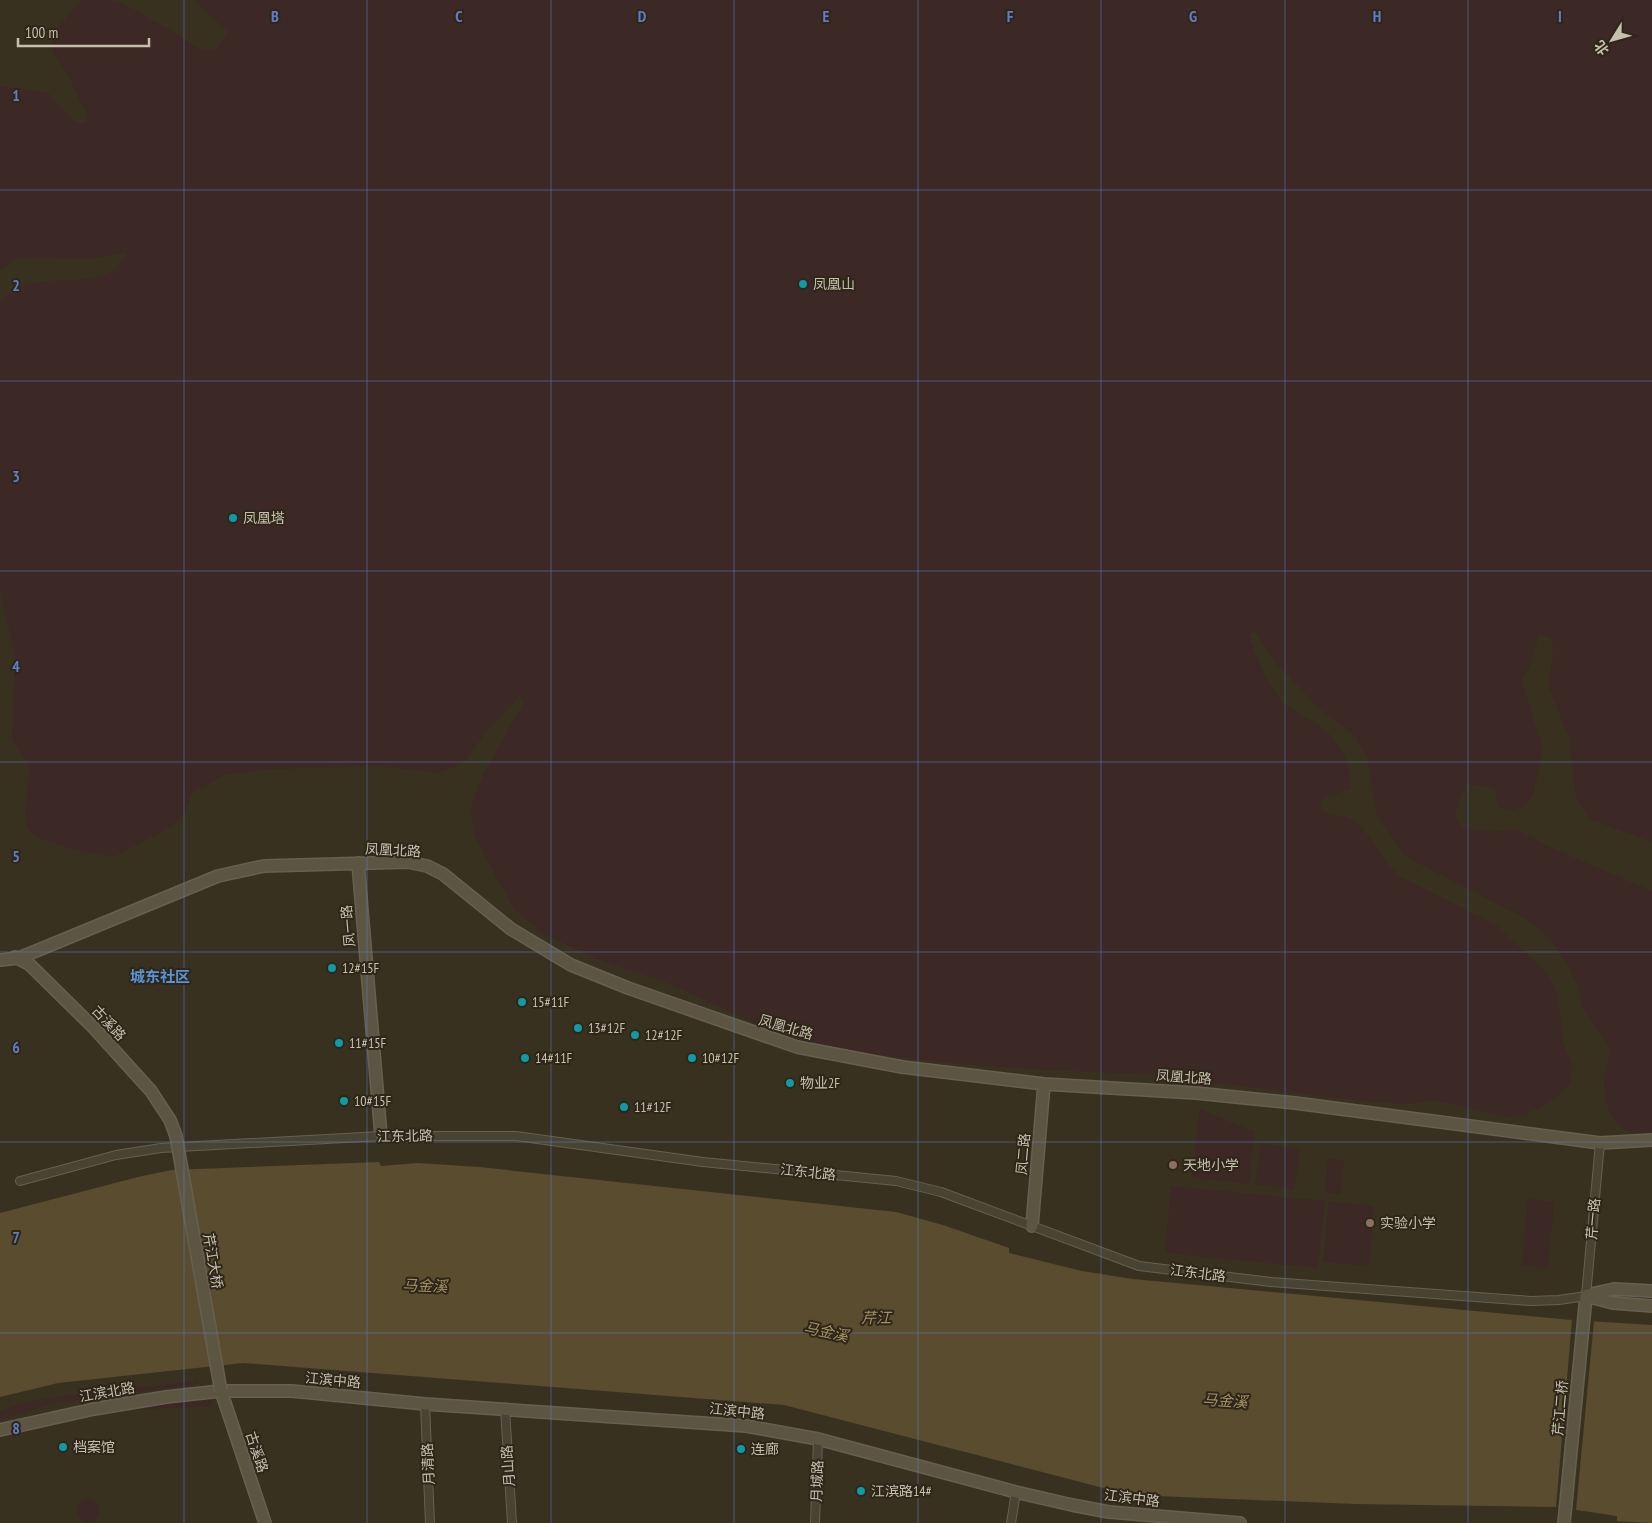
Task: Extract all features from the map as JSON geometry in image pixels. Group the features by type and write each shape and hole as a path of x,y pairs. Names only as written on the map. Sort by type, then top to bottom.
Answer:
{"main road":[{"name":"凤凰北路","path":"0,960 19,958 218,876 264,866 408,862 427,866 443,874 476,898 510,929 571,965 752,1033 797,1047 850,1058 1044,1084 1196,1093 1295,1103 1600,1143 1652,1140"},
{"name":"凤一路","path":"358,863 382,1136"},
{"name":"古溪路","path":"0,953 19,958 29,964 94,1028 151,1091 170,1120 176,1136"},
{"name":"凤二路","path":"1032,1226 1044,1084"},
{"name":"芹江大桥","path":"176,1136 221,1391"},
{"path":"1586,1296 1614,1289 1652,1291"},
{"path":"1586,1296 1613,1303 1652,1306"},
{"name":"芹江二桥","path":"1564,1523 1586,1296"},
{"name":"古溪路","path":"221,1391 265,1523"},
{"name":"江滨中路","path":"221,1391 292,1391 425,1404 746,1426 818,1440 1016,1492 1144,1519 1240,1523"},
{"name":"江滨北路","path":"0,1430 18,1424 121,1404 221,1391"}],"street":[{"name":"江东北路","path":"20,1181 146,1150 382,1136 516,1136 703,1162 896,1181 941,1192 1138,1266 1271,1282 1531,1301 1586,1296"},
{"name":"芹一路","path":"1586,1296 1600,1143"},
{"name":"月清路","path":"425,1404 430,1523"},
{"name":"月山路","path":"505,1408 512,1523"},
{"name":"月城路","path":"815,1523 818,1440"},
{"path":"1011,1523 1016,1492"}],"shaded area":[{"path":"81,0 116,1 170,30 193,45 209,50 216,48 222,42 227,31 194,0 1652,0 1652,842 1590,819 1576,798 1569,739 1549,687 1553,650 1551,638 1539,635 1529,667 1521,679 1543,749 1533,795 1525,806 1506,811 1498,806 1495,789 1466,783 1454,817 1463,828 1488,832 1516,829 1554,849 1652,891 1652,1132 1640,1133 1622,1128 1611,1114 1607,1105 1604,1084 1609,1061 1608,1046 1604,1037 1585,1011 1573,976 1551,942 1530,921 1405,856 1377,817 1367,756 1355,736 1318,707 1273,660 1256,632 1249,634 1270,685 1281,700 1290,708 1315,723 1333,738 1347,762 1350,789 1327,797 1320,803 1323,812 1349,818 1360,825 1389,866 1401,877 1496,925 1547,973 1558,995 1563,1042 1572,1064 1570,1084 1555,1099 1523,1116 1507,1117 1434,1100 1409,1104 1370,1102 1146,1074 1046,1070 938,1062 827,1048 758,1024 663,981 610,964 545,935 514,909 474,835 471,807 483,775 524,702 519,697 484,734 464,763 438,773 379,766 271,769 224,775 191,794 185,813 173,826 113,857 77,851 34,836 28,828 25,811 29,773 28,764 12,738 16,657 0,593 0,301 27,285 40,282 82,279 107,273 118,266 126,255 125,253 91,259 17,258 0,270 0,86 48,93 76,123 86,123 88,117 68,75 51,48 55,31"},
{"path":"1200,1109 1255,1132 1249,1184 1192,1178"},
{"path":"1261,1143 1300,1149 1294,1190 1255,1184"},
{"path":"1328,1159 1344,1161 1341,1194 1325,1193"},
{"path":"1171,1186 1325,1201 1318,1268 1165,1253"},
{"path":"1528,1199 1554,1202 1548,1268 1522,1265"},
{"path":"1329,1201 1374,1206 1369,1266 1323,1262"},
{"path":"199,1381 197,1384 56,1403 0,1420 0,1411 28,1402 70,1395"},
{"path":"212,1397 213,1403 210,1406 126,1410 127,1407"},
{"path":"88,1500 96,1503 99,1511 96,1519 88,1522 80,1519 77,1511 80,1503"}],"water":[{"name":"芹江","path":"379,1162 381,1166 418,1163 479,1167 896,1212 943,1225 1009,1248 1009,1253 1082,1271 1133,1279 1572,1320 1652,1325 1652,1523 1617,1521 1617,1516 1556,1507 1355,1504 1157,1496 1111,1490 784,1405 243,1363 58,1383 0,1397 0,1213 172,1170"}],"pier":[{"path":"1572,1320 1594,1321 1576,1510 1556,1507"}],"place":[{"name":"凤凰山","path":"803,284"},
{"name":"凤凰塔","path":"233,518"},
{"name":"12#15F","path":"332,968"},
{"name":"15#11F","path":"522,1002"},
{"name":"13#12F","path":"578,1028"},
{"name":"12#12F","path":"635,1035"},
{"name":"11#15F","path":"339,1043"},
{"name":"14#11F","path":"525,1058"},
{"name":"10#12F","path":"692,1058"},
{"name":"物业2F","path":"790,1083"},
{"name":"10#15F","path":"344,1101"},
{"name":"11#12F","path":"624,1107"},
{"name":"天地小学","path":"1173,1165"},
{"name":"实验小学","path":"1370,1223"},
{"name":"档案馆","path":"63,1447"},
{"name":"连廊","path":"741,1449"},
{"name":"江滨路14#","path":"861,1491"}],"district":[{"name":"城东社区","path":"160,977"}],"water label":[{"name":"马金溪","path":"425,1286"},
{"name":"马金溪","path":"826,1332"},
{"name":"马金溪","path":"1225,1401"}]}
